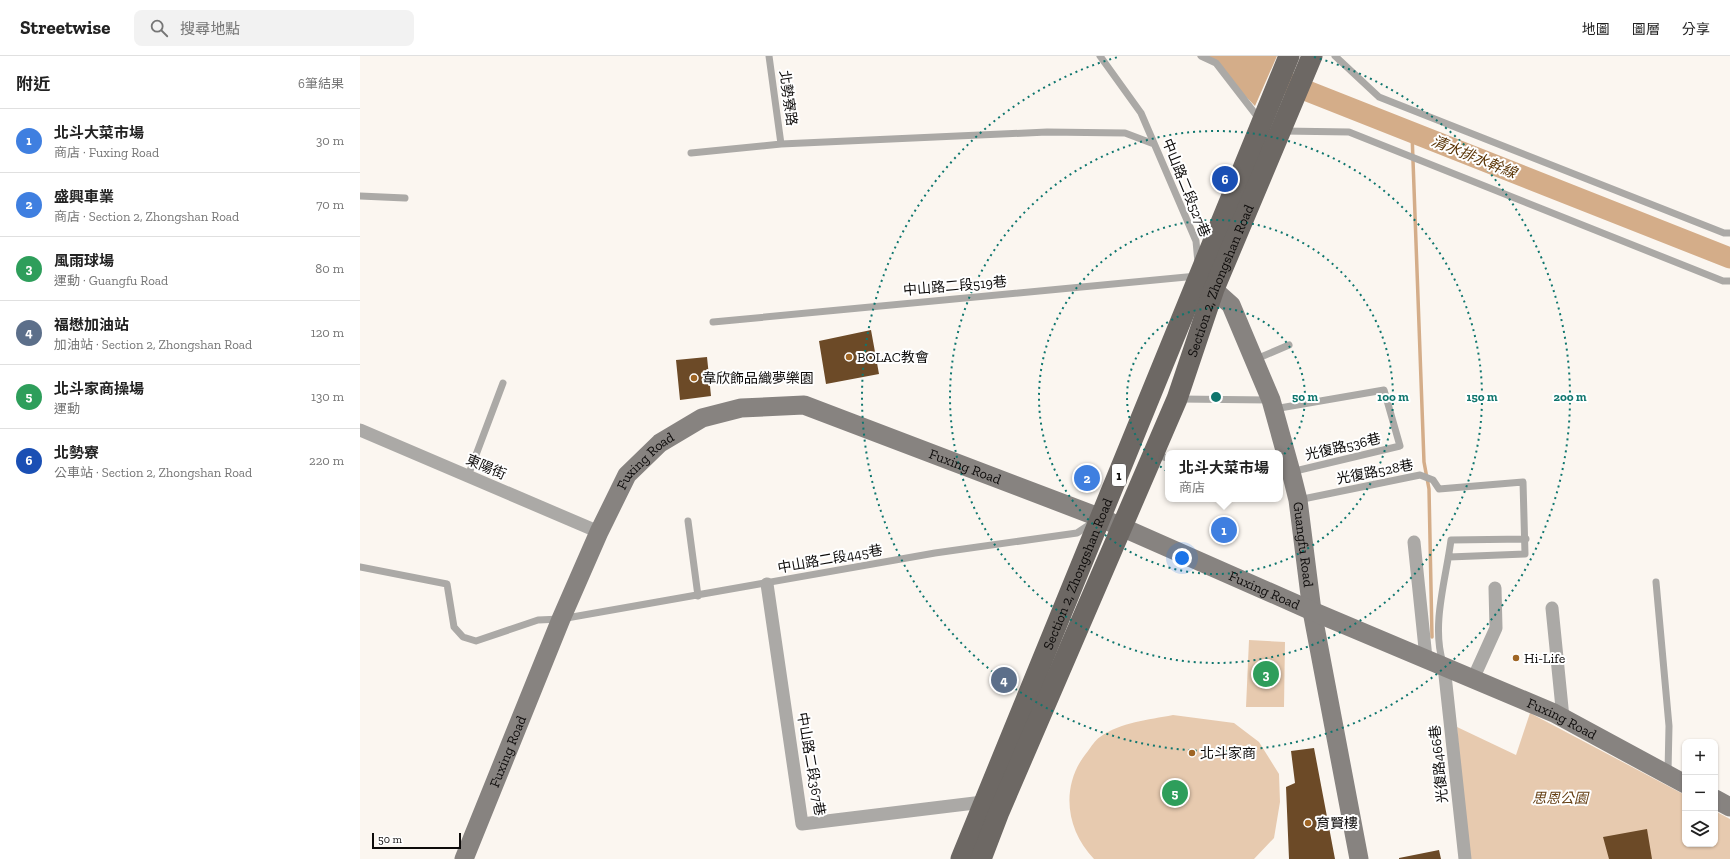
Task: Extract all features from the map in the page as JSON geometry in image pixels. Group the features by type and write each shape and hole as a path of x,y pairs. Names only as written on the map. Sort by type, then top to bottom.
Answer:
{"main road":[{"name":"Section 2, Zhongshan Road","path":"981,859 991,807 1101,518 1206,282 1271,126 1275,90 1289,56"},
{"name":"Section 2, Zhongshan Road","path":"1271,126 1292,100 1312,56"},
{"name":"Section 2, Zhongshan Road","path":"961,859 991,807 1122,527 1161,456 1206,282"}],"street":[{"name":"Guangfu Road","path":"1206,282 1231,305 1272,404 1281,450"},
{"name":"Fuxing Road","path":"464,859 561,619 598,532 627,475 660,443 702,418 741,408 804,405 1101,518 1312,611 1426,658 1563,718 1682,782"},
{"name":"東陽街","path":"360,430 598,532"},
{"name":"Guangfu Road","path":"1283,457 1286,472 1298,500 1312,611 1359,859"},
{"path":"1414,542 1426,658"},
{"name":"中山路二段367巷","path":"768,584 802,824 991,807"},
{"path":"1473,679 1496,628 1496,588"},
{"path":"1552,608 1563,718"},
{"name":"光復路466巷","path":"1444,666 1465,859"},
{"path":"1718,801 1730,807"}],"lane":[{"name":"北勢寮路","path":"769,56 781,144"},
{"name":"中山路二段527巷","path":"1100,56 1141,113 1196,242 1206,282"},
{"path":"1201,56 1216,63 1271,126 1349,132 1723,281 1730,281"},
{"path":"1335,56 1379,97 1717,230 1730,233"},
{"path":"691,153 781,144 1054,132 1125,133 1154,144"},
{"path":"360,196 405,198"},
{"name":"中山路二段519巷","path":"713,322 1206,282"},
{"path":"1254,360 1289,345"},
{"path":"468,476 503,383"},
{"name":"光復路536巷","path":"1272,404 1384,390 1400,446 1286,472"},
{"path":"1177,398 1272,404"},
{"name":"光復路528巷","path":"1298,500 1420,475 1434,480 1439,489 1523,482 1526,539"},
{"name":"中山路二段445巷","path":"360,567 446,584 454,627 463,637 476,642 538,620 561,619 698,596 935,553 1077,533 1101,518"},
{"path":"688,521 698,596"},
{"path":"1444,666 1439,650 1439,642 1442,592 1451,540 1526,539 1525,554 1449,557"},
{"path":"1656,582 1669,726 1668,775"}],"green space":[{"path":"1249,640 1285,642 1284,707 1246,707"},
{"name":"思恩公園","path":"1530,713 1682,793 1682,847 1718,847 1718,813 1730,819 1730,859 1468,859 1457,727 1516,755"},
{"path":"1173,715 1234,723 1259,742 1279,774 1280,802 1274,838 1254,859 1094,859 1084,847 1072,820 1070,806 1070,792 1073,778 1079,764 1098,738 1108,732 1144,720"}],"shaded area":[{"path":"1197,56 1277,56 1255,106 1217,67"}],"building":[{"name":"BOLAC教會","path":"871,330 879,374 826,384 819,341"},
{"name":"韋欣飾品織夢樂園","path":"707,357 711,396 680,400 676,360"},
{"name":"育賢樓","path":"1314,748 1335,859 1289,859 1286,787 1295,783 1291,751"},
{"path":"1647,829 1652,859 1609,859 1603,837"},
{"path":"1439,850 1441,859 1399,859 1399,858"}],"waterway":[{"name":"清水排水幹線","path":"1282,81 1730,258"},
{"path":"1412,133 1424,462 1429,489 1432,637"}],"place":[{"name":"北勢寮","path":"1225,179"},
{"name":"BOLAC教會","path":"849,357"},
{"name":"韋欣飾品織夢樂園","path":"694,378"},
{"name":"盛興車業","path":"1087,478"},
{"name":"北斗大菜市場","path":"1224,530"},
{"name":"Hi-Life","path":"1516,658"},
{"name":"風雨球場","path":"1266,674"},
{"name":"福懋加油站","path":"1004,680"},
{"name":"北斗家商","path":"1192,753"},
{"name":"北斗家商操場","path":"1175,793"},
{"name":"育賢樓","path":"1308,823"}]}
